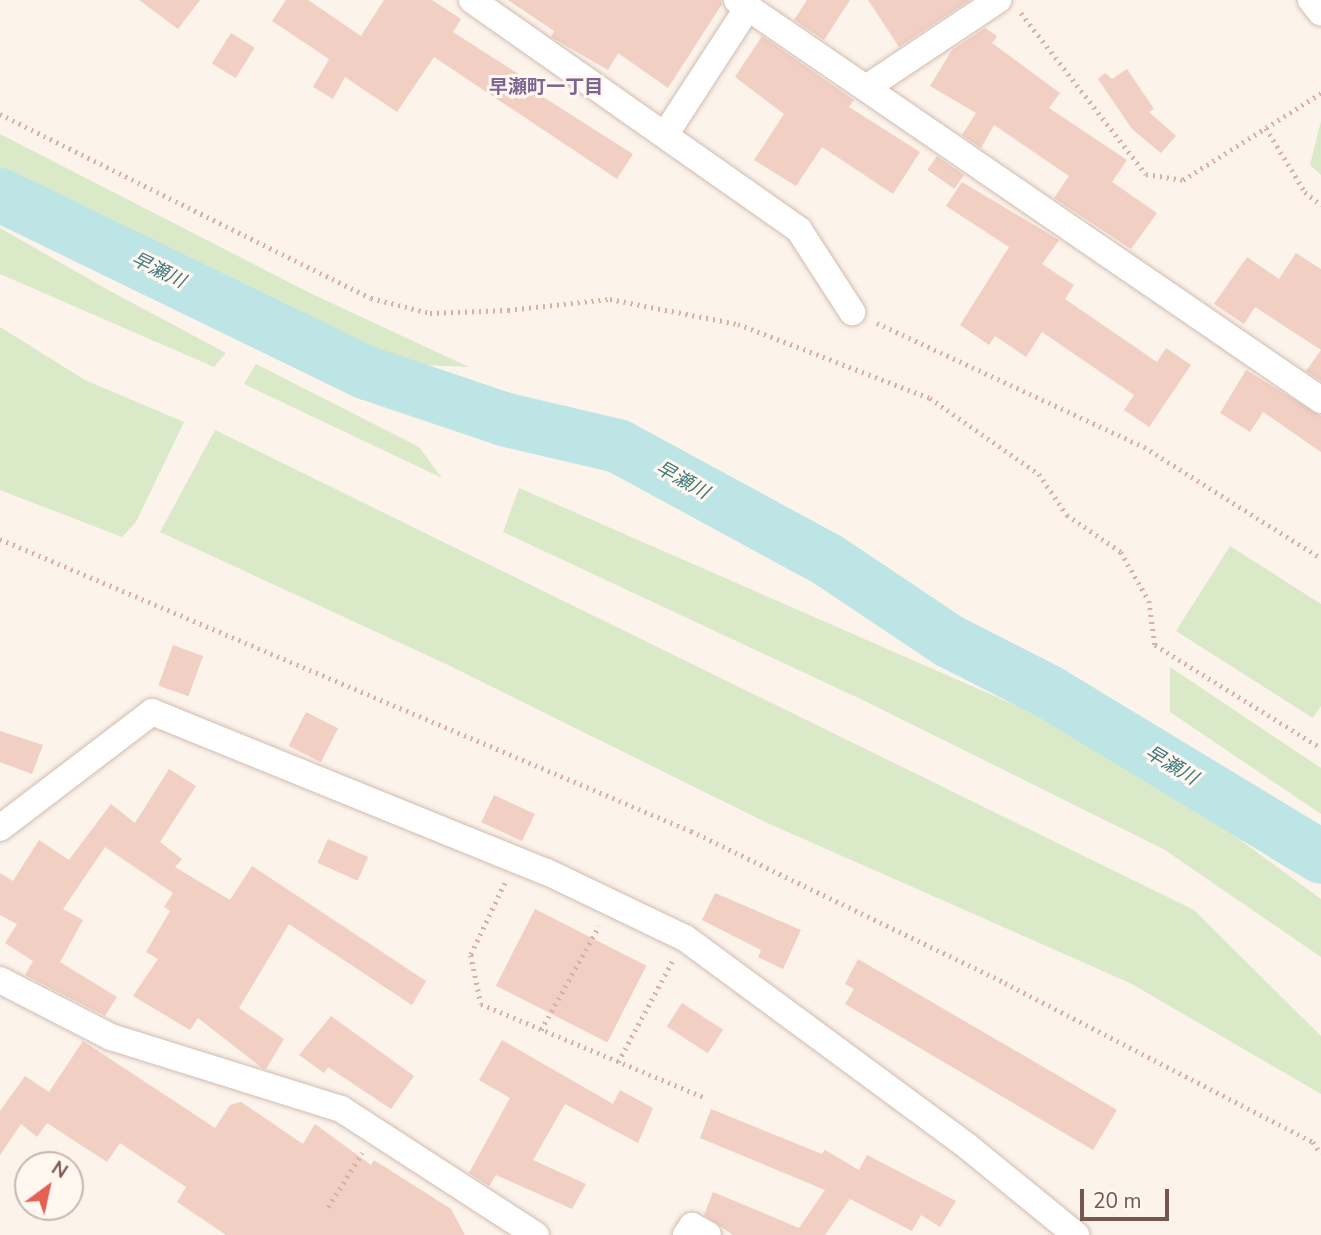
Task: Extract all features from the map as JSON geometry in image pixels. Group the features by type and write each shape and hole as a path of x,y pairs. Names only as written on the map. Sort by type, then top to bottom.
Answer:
{"street":[{"path":"471,0 799,230 852,312"},
{"path":"1311,0 1321,13"},
{"path":"665,135 742,4 1321,400"},
{"path":"866,88 1008,5"},
{"path":"0,828 152,712 515,860 685,938 967,1146 1076,1235"},
{"path":"0,980 111,1037 341,1109 536,1235"},
{"path":"686,1235 692,1226 708,1235"}],"path":[{"path":"1008,5 1146,174 1183,180 1321,93"},
{"path":"0,114 371,298 430,313 508,310 610,299 738,324 930,398 1039,474 1067,515 1121,552 1149,601 1155,645 1321,748"},
{"path":"1266,128 1305,192 1321,205"},
{"path":"852,312 1144,447 1321,558"},
{"path":"0,539 691,831 1017,990 1313,1142 1321,1154"},
{"path":"515,860 471,955 481,1004 703,1097"},
{"path":"541,1030 611,903"},
{"path":"618,1062 685,938"},
{"path":"328,1207 376,1132"}],"green space":[{"path":"1321,121 1321,175 1310,165"},
{"path":"0,134 312,294 469,367 400,364 360,355 88,210 0,170"},
{"path":"0,228 226,353 214,367 0,274"},
{"path":"0,327 85,380 184,422 136,522 122,537 0,490"},
{"path":"256,364 419,447 442,478 244,384"},
{"path":"215,430 1194,910 1321,1036 1321,1094 1130,983 765,822 448,665 160,532"},
{"path":"519,488 1116,749 1321,899 1321,957 1165,850 867,702 503,532"},
{"path":"1230,546 1321,604 1321,706 1313,718 1176,631"},
{"path":"1170,667 1321,768 1321,814 1170,712"}],"building":[{"path":"139,0 200,0 178,29"},
{"path":"286,0 308,0 361,36 384,0 432,0 461,19 453,32 525,78 521,83 633,154 617,179 434,57 397,112 345,77 333,99 313,87 329,59 272,21"},
{"path":"508,0 721,0 722,4 668,88 618,53 608,70 551,37 554,31"},
{"path":"807,0 850,0 824,40 794,20"},
{"path":"868,0 970,0 899,47"},
{"path":"985,28 997,36 992,43 1060,93 1049,108 1127,160 1112,182 1157,213 1131,249 1054,198 1069,176 994,125 981,148 962,135 976,113 930,86 952,50"},
{"path":"231,33 255,48 236,78 212,64"},
{"path":"762,36 854,100 849,107 920,152 893,194 822,147 796,186 754,160 784,114 735,77"},
{"path":"1127,69 1154,109 1149,112 1176,136 1161,153 1132,129 1098,79 1105,73 1112,79"},
{"path":"937,156 964,175 954,189 927,170"},
{"path":"962,182 1059,240 1042,264 1074,285 1065,299 1157,362 1166,348 1191,365 1149,427 1124,410 1134,395 1042,332 1026,357 995,336 989,345 960,325 1009,247 946,206"},
{"path":"1296,253 1321,269 1321,350 1255,307 1244,324 1214,304 1247,257 1279,279"},
{"path":"1321,350 1321,381 1306,371"},
{"path":"1246,370 1321,416 1321,452 1263,412 1250,432 1220,413"},
{"path":"173,645 203,656 188,696 158,685"},
{"path":"306,712 338,728 321,762 289,746"},
{"path":"0,731 43,745 32,774 0,762"},
{"path":"169,769 196,786 160,842 182,859 175,867 230,900 252,866 426,981 412,1005 289,924 239,1008 284,1039 266,1069 262,1068 198,1018 190,1030 133,996 158,959 146,952 170,911 164,907 173,893 105,847 63,909 83,920 60,962 117,997 105,1016 25,975 33,961 5,943 17,924 0,915 0,873 13,881 39,840 69,860 111,804 135,823"},
{"path":"494,795 535,814 522,841 481,822"},
{"path":"328,839 368,857 358,881 317,863"},
{"path":"715,893 801,930 783,969 758,957 761,950 702,920"},
{"path":"535,909 646,966 607,1042 496,986"},
{"path":"858,959 1117,1110 1093,1150 845,1004 854,989 845,984"},
{"path":"682,1003 723,1030 708,1053 667,1026"},
{"path":"331,1016 414,1076 391,1109 328,1067 324,1073 299,1055"},
{"path":"502,1040 613,1104 620,1090 653,1108 638,1143 565,1104 533,1160 586,1184 572,1209 496,1175 489,1186 469,1173 510,1098 479,1080"},
{"path":"83,1041 215,1128 230,1105 241,1102 303,1144 315,1124 371,1165 374,1160 451,1209 465,1235 226,1235 177,1202 186,1187 120,1143 107,1162 47,1123 37,1137 21,1124 0,1155 0,1111 25,1076 49,1092"},
{"path":"711,1109 822,1154 825,1150 859,1170 867,1155 956,1201 940,1227 921,1215 912,1231 850,1199 825,1235 733,1235 704,1215 713,1192 799,1228 825,1190 700,1138"}],"waterway":[{"name":"早瀬川","path":"0,195 367,373 507,420 618,446 828,560 949,641 1049,692 1321,857"}],"district":[{"name":"早瀬町一丁目","path":"546,88"}]}
